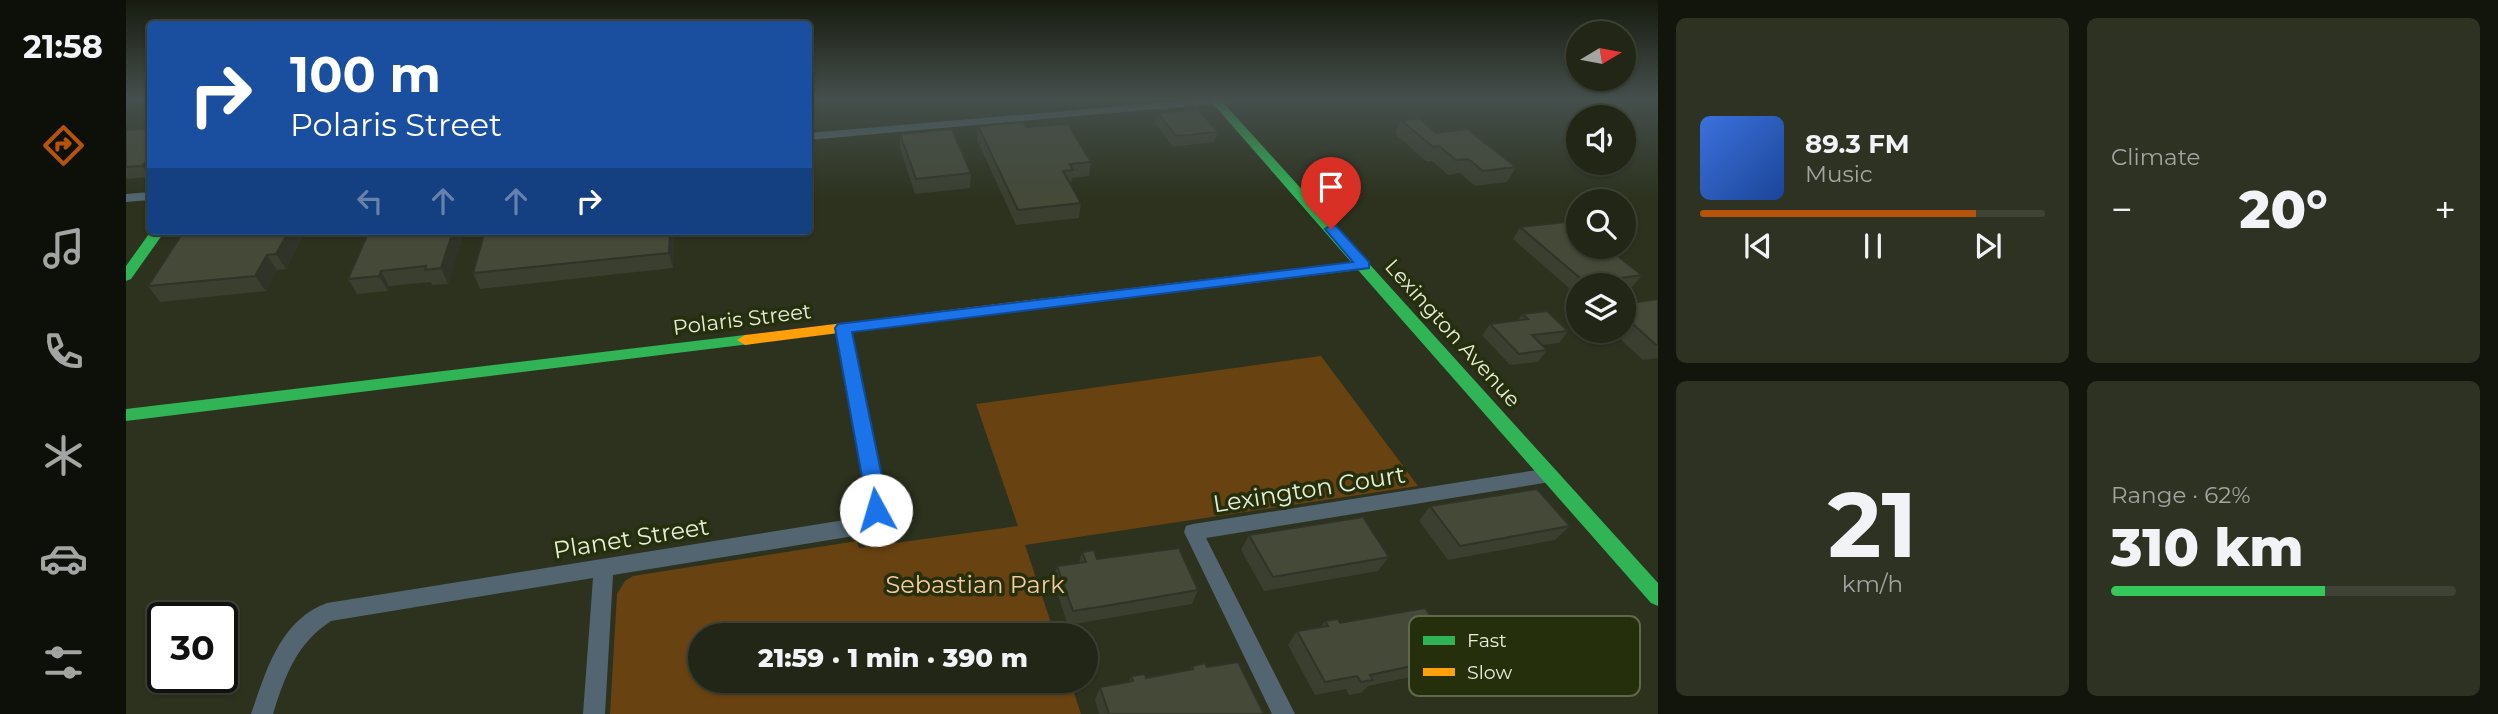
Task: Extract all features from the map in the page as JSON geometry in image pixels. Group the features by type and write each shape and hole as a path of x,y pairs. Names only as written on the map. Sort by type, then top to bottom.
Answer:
{"street":[{"path":"812,137 858,132"},
{"name":"Lexington Avenue","path":"1245,132 1658,597"},
{"path":"126,198 147,196"},
{"path":"126,276 155,235"},
{"name":"Polaris Street","path":"126,415 1364,265"},
{"name":"Planet Street","path":"262,714 289,644 312,620 327,612 854,528 868,522 876,510 877,501 843,328"},
{"name":"Lexington Court","path":"1284,714 1193,532 1550,475"},
{"path":"594,714 604,566"}],"green space":[{"name":"Sebastian Park","path":"1321,356 1418,486 1025,545 1051,623 688,623 688,693 1074,693 1081,714 610,714 617,594 625,581 633,576 857,541 859,548 1018,526 976,404"}],"building":[{"path":"126,132 147,132 147,160 142,166 126,167"},
{"path":"953,132 971,173 916,179 900,134"},
{"path":"981,132 1073,132 1091,162 1070,164 1073,170 1063,171 1081,203 1018,210"},
{"path":"1173,132 1215,132 1176,136"},
{"path":"1416,132 1471,132 1516,167 1483,171 1468,159 1456,160 1439,146 1433,147"},
{"path":"1566,222 1566,259 1621,259 1642,275 1574,273 1520,227"},
{"path":"181,235 287,235 276,254 267,255 255,276 148,286"},
{"path":"367,235 452,235 441,268 425,270 426,266 381,271 379,276 348,279"},
{"path":"484,235 670,235 669,253 473,273"},
{"path":"1658,299 1658,345 1636,327 1636,302"},
{"path":"1547,311 1566,331 1532,335 1547,350 1519,354 1490,324 1528,319 1522,314"},
{"path":"1537,489 1570,526 1460,546 1430,506"},
{"path":"1363,517 1389,557 1273,577 1249,535"},
{"path":"1179,548 1198,590 1073,611 1057,566 1086,562 1082,552 1094,550 1097,559"},
{"path":"1425,608 1430,616 1409,616 1409,667 1370,675 1373,680 1361,682 1357,676 1325,682 1297,631 1328,626 1325,621 1338,619 1340,623"},
{"path":"1238,662 1264,714 1109,714 1100,687 1133,681 1131,676 1145,674 1146,678 1193,669 1192,666 1205,663 1207,667"}],"traffic: fast":[{"path":"1244,132 1658,597"},
{"path":"126,276 155,235"},
{"path":"1039,304 1364,265"},
{"path":"126,415 745,340"}],"traffic: slow":[{"path":"745,340 1039,304"}],"route":[{"path":"876,510 877,501 843,328 1364,265 1331,229"}]}
